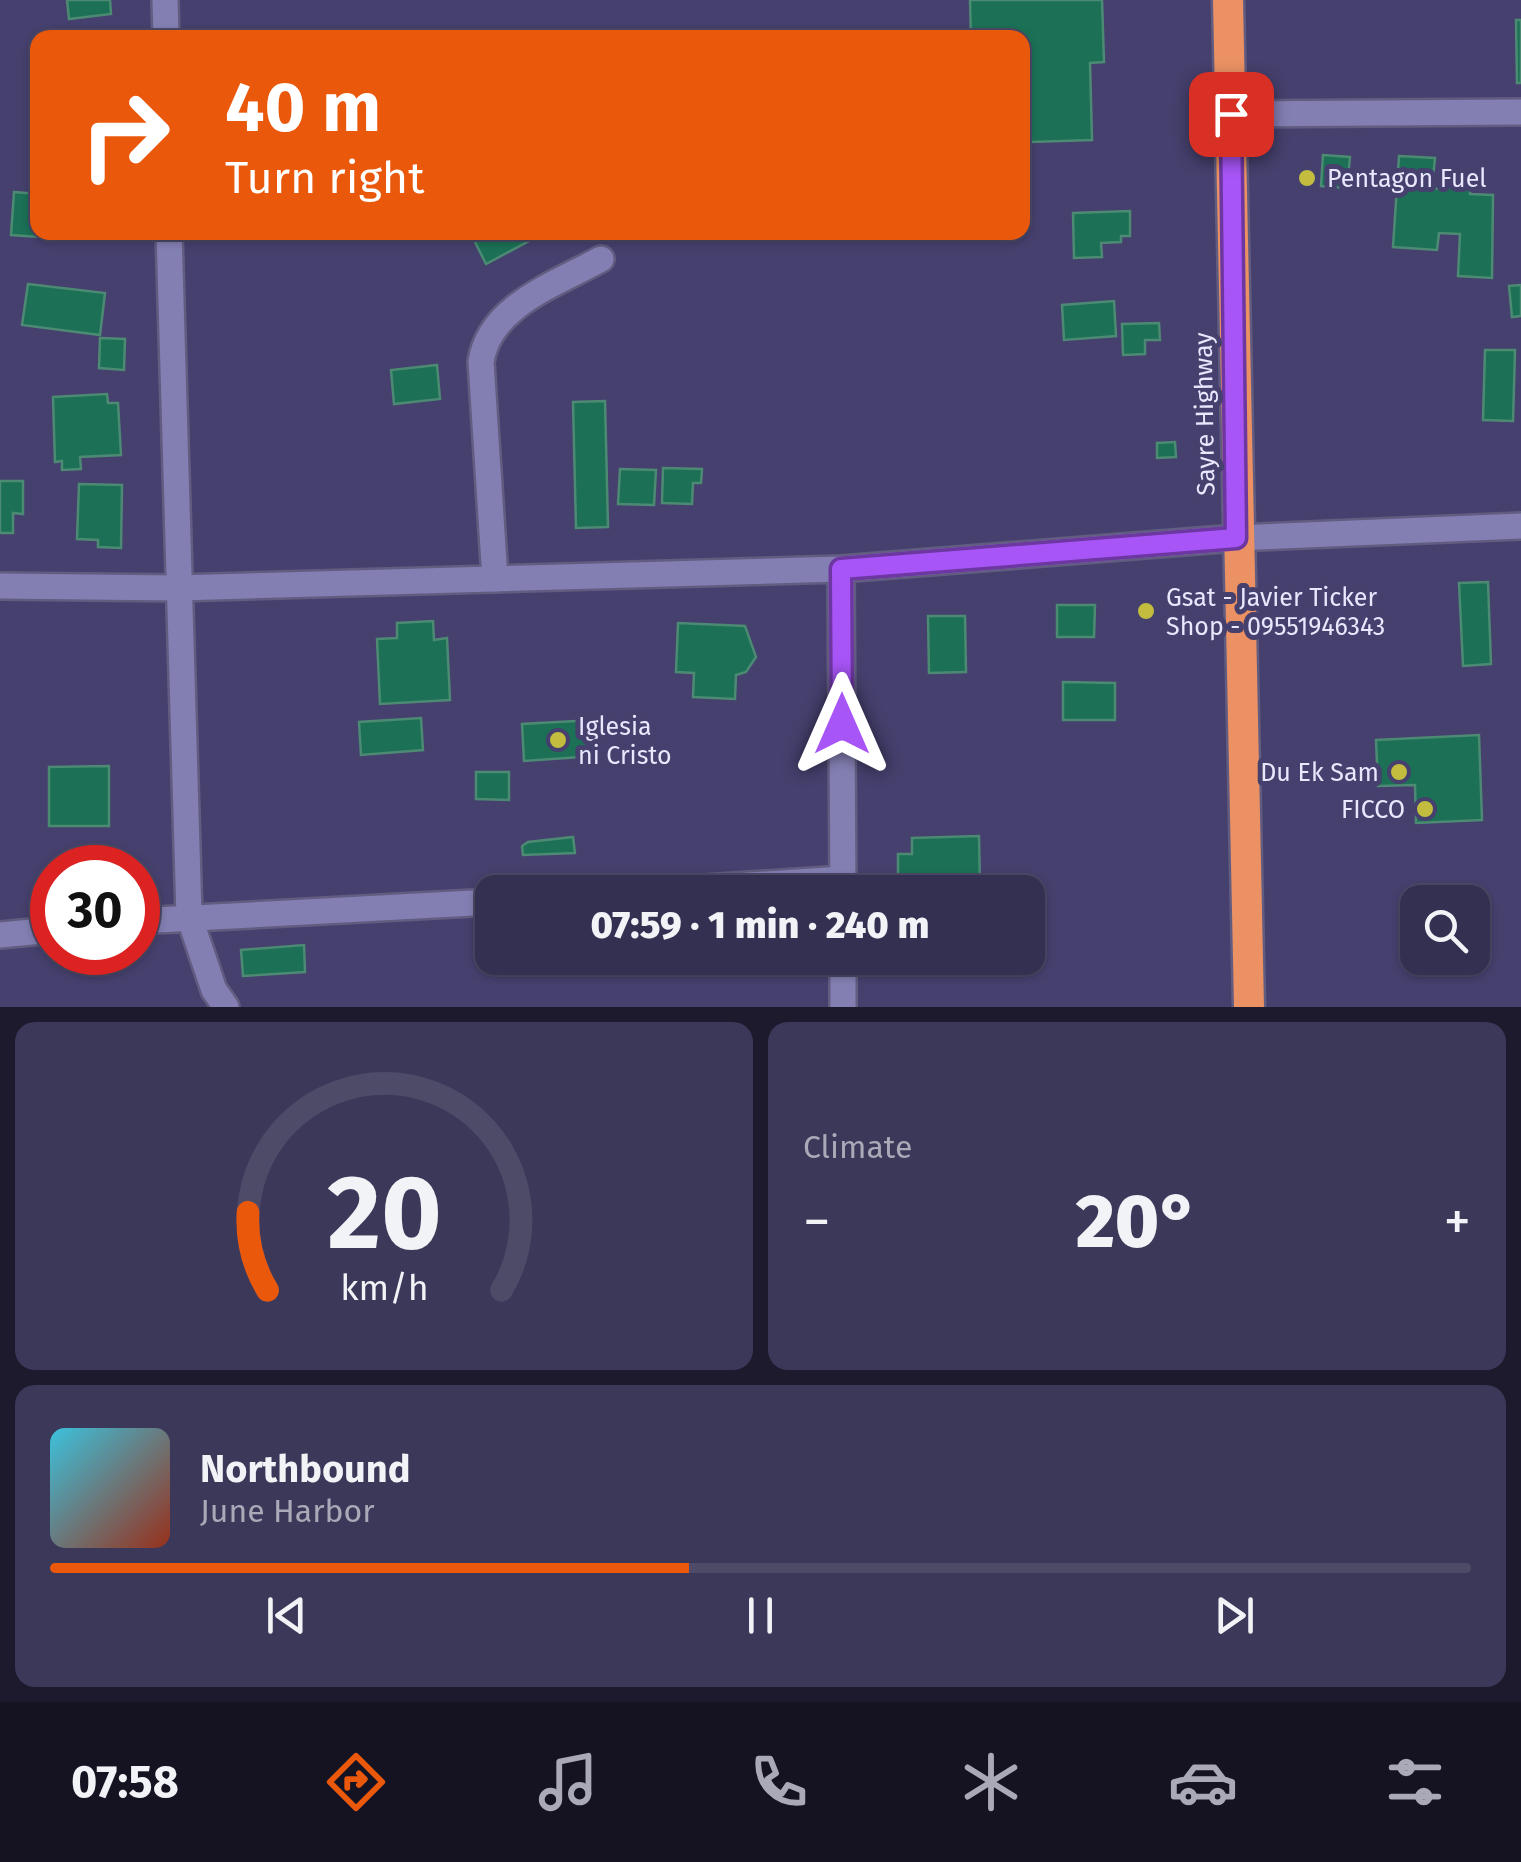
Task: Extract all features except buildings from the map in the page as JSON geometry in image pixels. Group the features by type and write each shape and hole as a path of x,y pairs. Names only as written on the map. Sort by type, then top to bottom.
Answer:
{"highway":[{"name":"Sayre Highway","path":"1228,0 1236,538 1249,1007"}],"street":[{"path":"165,0 166,30"},
{"path":"1231,114 1521,112"},
{"path":"169,240 189,916 214,990 226,1007"},
{"path":"495,579 481,362 484,343 502,316 600,258"},
{"path":"0,586 177,588 841,569 1236,538 1521,526"},
{"path":"841,569 843,875"},
{"path":"160,919 475,903"},
{"path":"0,935 30,932"},
{"path":"843,975 843,1007"}],"place":[{"name":"Pentagon Fuel","path":"1307,178"},
{"name":"Gsat - Javier Ticker Shop - 09551946343","path":"1146,611"},
{"name":"Iglesia ni Cristo","path":"558,740"},
{"name":"Du Ek Sam","path":"1399,772"},
{"name":"FICCO","path":"1425,809"}],"route":[{"path":"842,724 841,569 1236,538 1231,114"}]}
